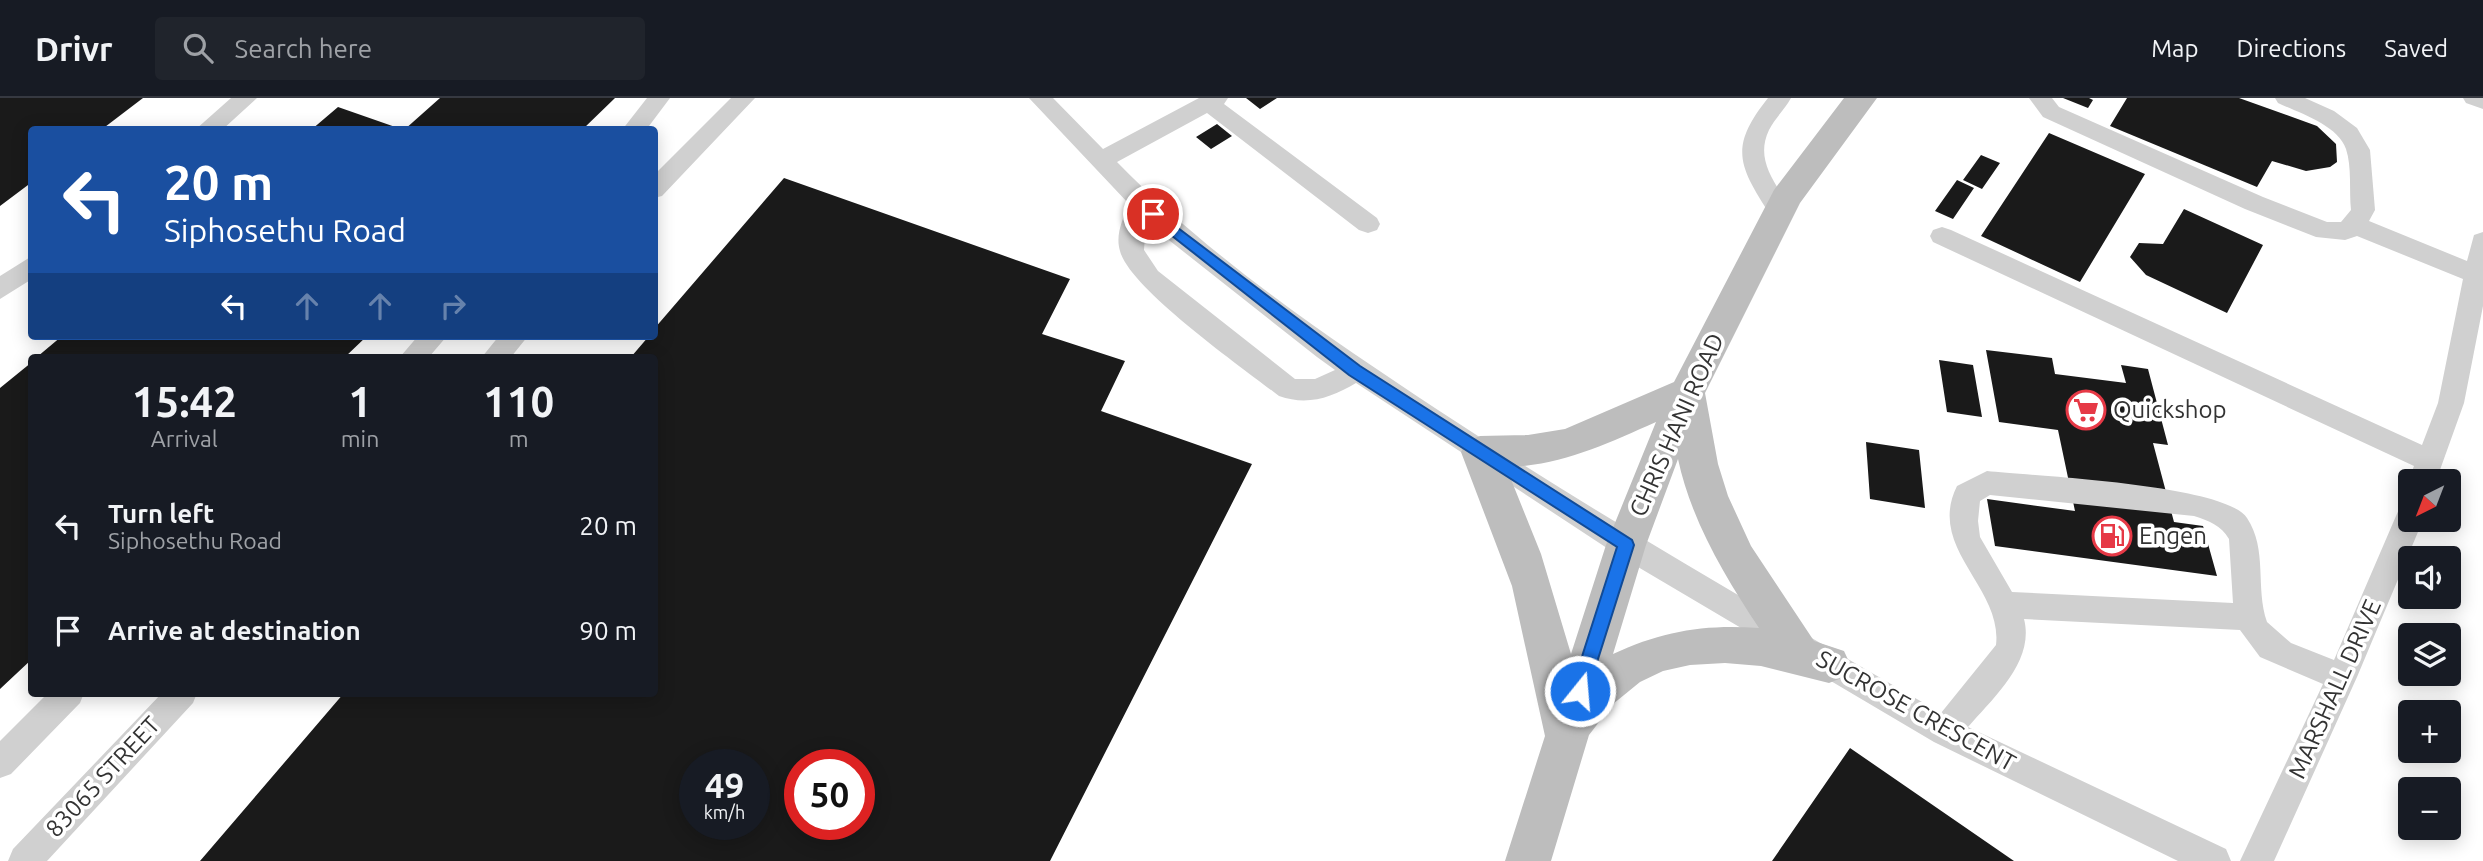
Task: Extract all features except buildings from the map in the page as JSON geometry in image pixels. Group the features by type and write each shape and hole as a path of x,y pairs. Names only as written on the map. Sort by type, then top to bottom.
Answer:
{"main road":[{"name":"CHRIS HANI ROAD","path":"1528,861 1626,545 1687,392 1780,211 1828,138 1861,98"},
{"path":"1564,740 1555,665 1542,613 1527,564 1480,452 1528,451 1570,443 1687,392 1692,442 1715,518 1755,592 1812,654"},
{"path":"1564,740 1581,710 1603,686 1630,667 1661,652 1695,644 1728,642 1812,654"}],"lane":[{"path":"211,126 246,98"},
{"path":"636,126 659,98"},
{"path":"658,186 744,98"},
{"name":"SUCROSE CRESCENT","path":"1040,98 1142,202 1240,284 1355,371 1626,545 1945,732 2214,861"},
{"path":"1780,98 1754,136 1750,154 1754,169 1780,211"},
{"path":"2040,98 2051,112 2254,203 2325,231 2345,231 2355,225 2363,210 2358,150 2349,134 2326,117 2286,98"},
{"path":"2474,98 2483,101"},
{"path":"1100,161 1212,101 1368,224"},
{"path":"1142,202 1129,232 1130,247 1136,263 1149,278 1288,389 1307,393 1324,389 1355,371"},
{"path":"2355,225 2477,275"},
{"path":"1941,236 2422,469"},
{"path":"2427,469 2451,403 2483,242"},
{"path":"0,289 28,268"},
{"path":"416,354 430,340"},
{"path":"498,354 511,340"},
{"path":"1945,732 2011,645 2011,625 1965,536 1962,513 1967,494 1987,483 2045,486 2194,504 2220,512 2237,526 2244,547 2250,617 2262,639 2284,654 2342,677"},
{"name":"MARSHALL DRIVE","path":"2257,861 2342,677 2403,532"},
{"path":"2001,605 2250,617"},
{"path":"0,763 65,697"},
{"name":"83065 STREET","path":"25,861 178,697"}],"place":[{"name":"Quickshop","path":"2086,410"},
{"name":"Engen","path":"2112,536"}],"route":[{"path":"1153,214 1326,351 1626,545 1580,691"}]}
